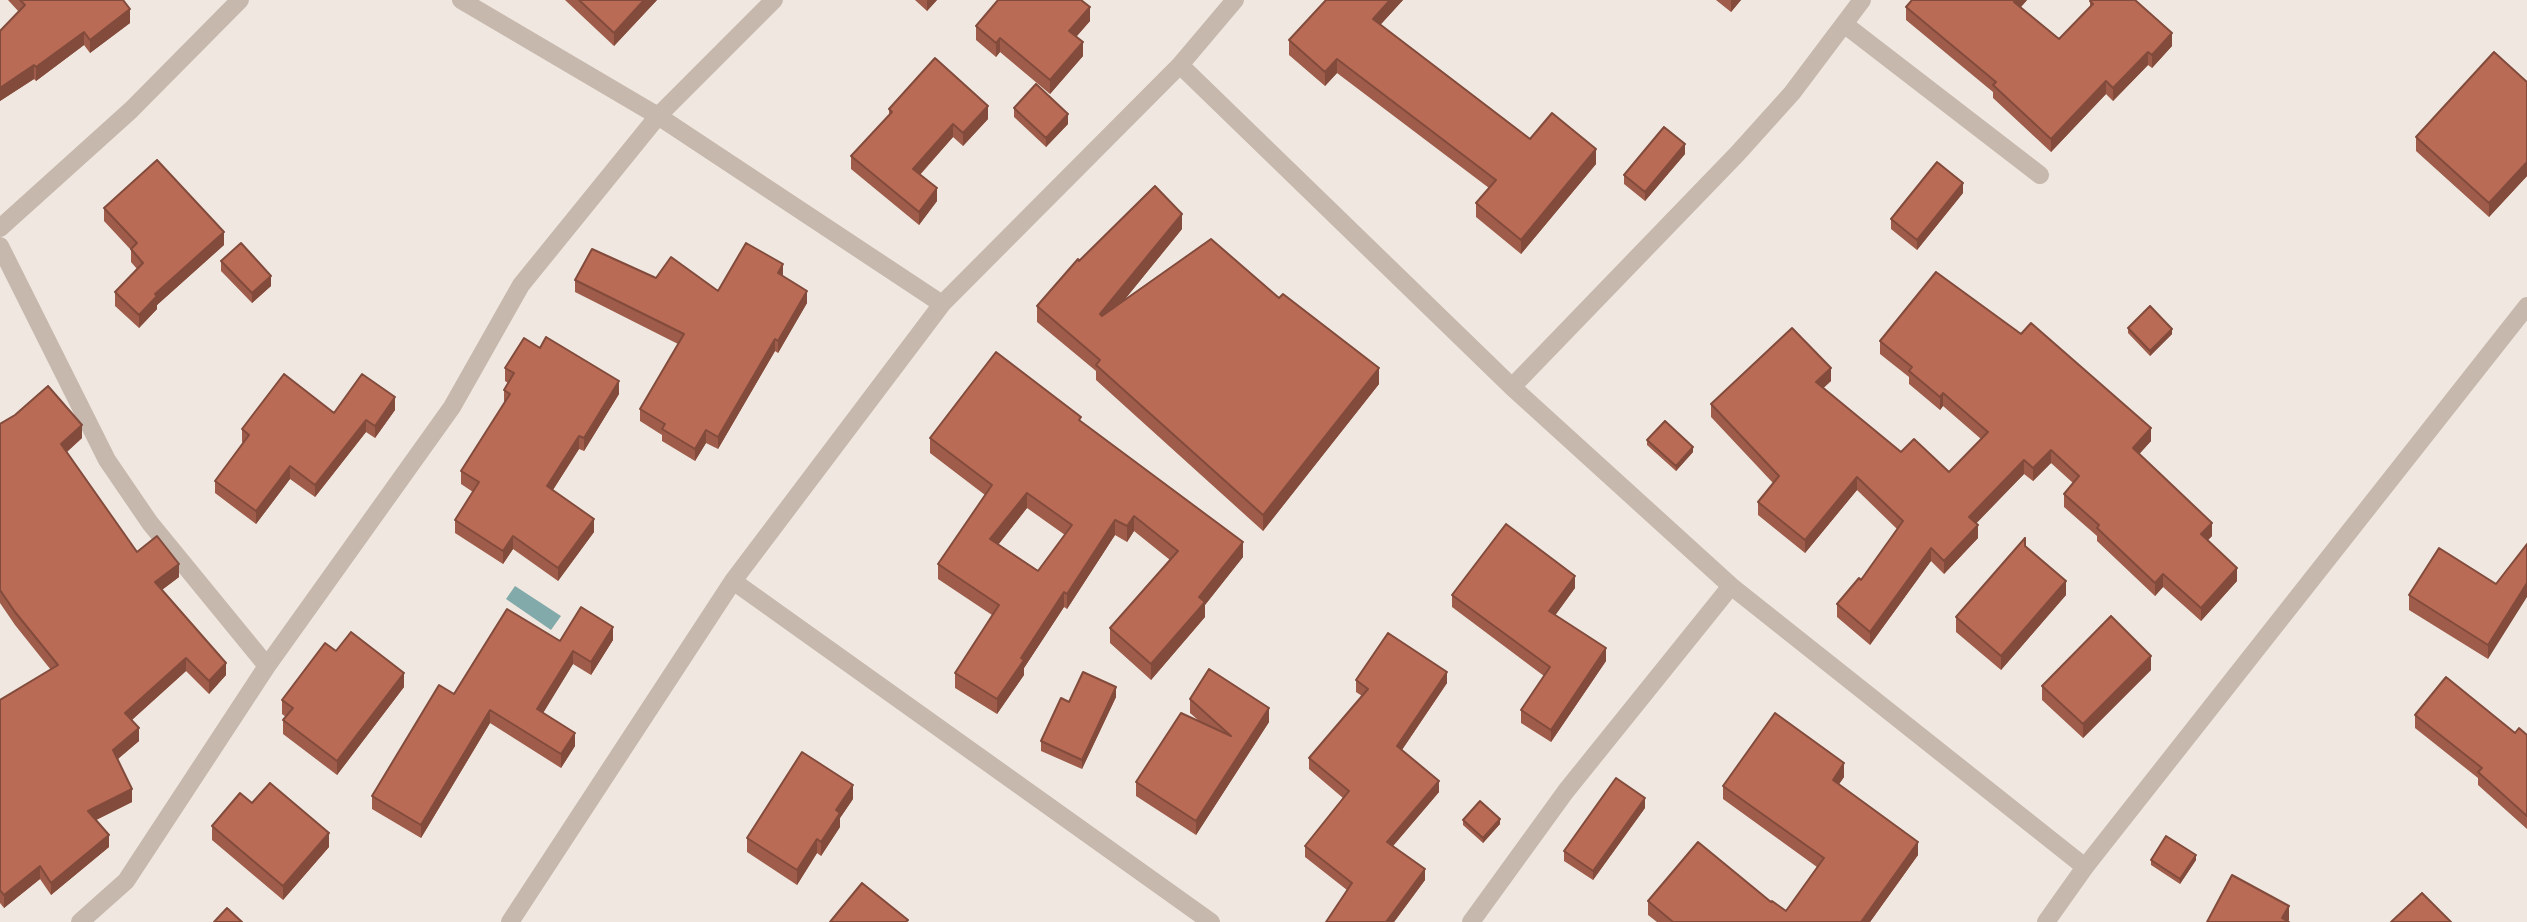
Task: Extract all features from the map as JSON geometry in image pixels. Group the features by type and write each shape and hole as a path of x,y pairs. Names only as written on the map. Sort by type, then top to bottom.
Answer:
{"street":[{"path":"0,228 131,110 240,0"},
{"path":"461,0 658,116 942,304"},
{"path":"80,922 126,881 267,667 452,407 521,285 658,116 774,0"},
{"path":"510,922 733,581 942,304 1180,65 1235,0"},
{"path":"1511,387 1738,153 1792,93 1862,0"},
{"path":"1844,24 2040,175"},
{"path":"1180,65 1511,387 1731,586 2085,867"},
{"path":"0,246 107,460 150,523 267,667"},
{"path":"2046,922 2085,867 2527,306"},
{"path":"733,581 1212,922"},
{"path":"1472,922 1566,791 1731,586"}],"water":[{"path":"515,586 561,616 551,630 506,599"}],"building":[{"path":"20,0 123,0 130,9 90,40 84,32 36,67 34,65 0,88 0,31 25,5"},
{"path":"579,0 644,0 614,33"},
{"path":"998,0 1081,0 1090,7 1069,31 1083,42 1050,80 1000,38 996,43 976,26"},
{"path":"1326,0 1390,0 1373,19 1530,139 1552,113 1596,149 1521,240 1476,203 1496,180 1337,59 1325,72 1289,40"},
{"path":"1912,0 2016,0 2014,2 2059,39 2093,4 2091,0 2135,0 2172,33 2152,55 2148,52 2113,88 2106,81 2051,139 1993,85 1996,82 1906,7"},
{"path":"2494,52 2527,82 2527,162 2489,203 2416,137"},
{"path":"935,58 988,106 963,133 953,124 913,169 937,188 919,212 851,156 892,112 889,109"},
{"path":"1036,84 1068,114 1046,138 1014,108"},
{"path":"1664,127 1685,144 1645,192 1624,175"},
{"path":"157,160 224,232 155,294 157,296 139,315 115,292 143,263 131,249 137,243 104,208"},
{"path":"1937,162 1963,183 1917,240 1891,219"},
{"path":"1155,186 1182,214 1100,314 1102,316 1211,239 1279,298 1283,294 1379,368 1263,515 1096,365 1100,360 1037,306 1078,259 1079,261"},
{"path":"241,243 271,276 252,293 221,261"},
{"path":"746,243 783,264 778,273 807,291 778,341 775,339 718,437 706,430 695,449 662,429 665,424 640,409 684,334 575,280 592,249 656,278 671,257 718,291"},
{"path":"1936,272 2021,334 2031,323 2151,428 2133,448 2212,523 2201,534 2237,568 2201,608 2163,574 2155,583 2097,528 2099,525 2064,494 2079,476 2051,450 2033,468 2024,460 1969,517 1978,525 1944,561 1931,548 1870,632 1837,604 1859,578 1861,580 1903,521 1857,477 1805,540 1758,502 1779,476 1711,404 1792,328 1831,368 1816,382 1901,452 1914,439 1949,472 1988,432 1943,393 1940,397 1909,371 1912,367 1880,341"},
{"path":"2150,306 2172,329 2150,351 2128,328"},
{"path":"546,337 619,381 584,438 579,436 547,486 594,519 558,568 513,536 503,551 455,520 479,482 461,471 510,394 504,390 514,373 505,368 524,338 540,348"},
{"path":"996,352 1081,417 1079,420 1243,542 1199,597 1205,602 1151,664 1110,628 1178,551 1134,516 1127,526 1115,520 1067,594 1064,592 1021,658 1024,660 997,699 955,673 999,605 938,564 992,485 930,438","holes":["1027,493 1072,525 1038,571 990,539"]},
{"path":"284,374 334,413 362,374 395,397 375,426 366,420 315,485 290,466 256,511 215,481 249,435 242,429"},
{"path":"48,386 82,425 61,444 137,552 157,536 179,564 155,582 226,663 209,681 186,658 125,713 139,728 113,750 132,789 88,811 109,835 51,883 40,866 4,895 0,890 0,700 58,665 0,590 0,424 15,415"},
{"path":"1665,421 1693,447 1676,466 1647,440"},
{"path":"1506,524 1575,576 1549,611 1606,648 1551,730 1521,710 1550,667 1452,595"},
{"path":"2025,538 2025,546 2066,581 2001,656 1956,617"},
{"path":"2527,544 2527,583 2488,645 2409,595 2439,548 2496,584"},
{"path":"581,607 613,627 591,662 573,651 537,709 575,733 561,754 490,710 421,825 372,796 439,685 454,694 507,609 560,641"},
{"path":"2111,616 2151,656 2083,724 2042,686"},
{"path":"351,632 404,673 337,761 283,720 293,708 282,700 325,643 336,651"},
{"path":"1388,633 1447,672 1397,746 1439,781 1387,842 1425,869 1386,922 1326,922 1352,883 1305,846 1349,791 1309,758 1368,689 1356,680"},
{"path":"1209,669 1269,708 1196,821 1136,782 1181,713 1231,736 1190,699"},
{"path":"1083,672 1116,687 1082,760 1041,741 1061,698 1069,702"},
{"path":"2446,677 2515,733 2519,728 2527,735 2527,816 2478,772 2482,768 2415,715"},
{"path":"1775,713 1844,763 1833,780 1918,842 1861,922 1673,922 1648,901 1698,842 1771,902 1786,911 1824,858 1723,786"},
{"path":"802,752 853,785 836,810 840,813 821,842 817,839 797,870 747,838"},
{"path":"1616,778 1645,798 1593,871 1564,851"},
{"path":"270,783 329,833 283,886 212,826 240,793 252,803"},
{"path":"1480,801 1500,819 1483,838 1463,820"},
{"path":"2166,836 2196,855 2180,879 2151,860"},
{"path":"2232,875 2289,906 2282,918 2289,922 2207,922"},
{"path":"862,883 908,920 830,922"},
{"path":"2422,893 2451,922 2391,922"},
{"path":"227,908 242,922 214,922"}]}
